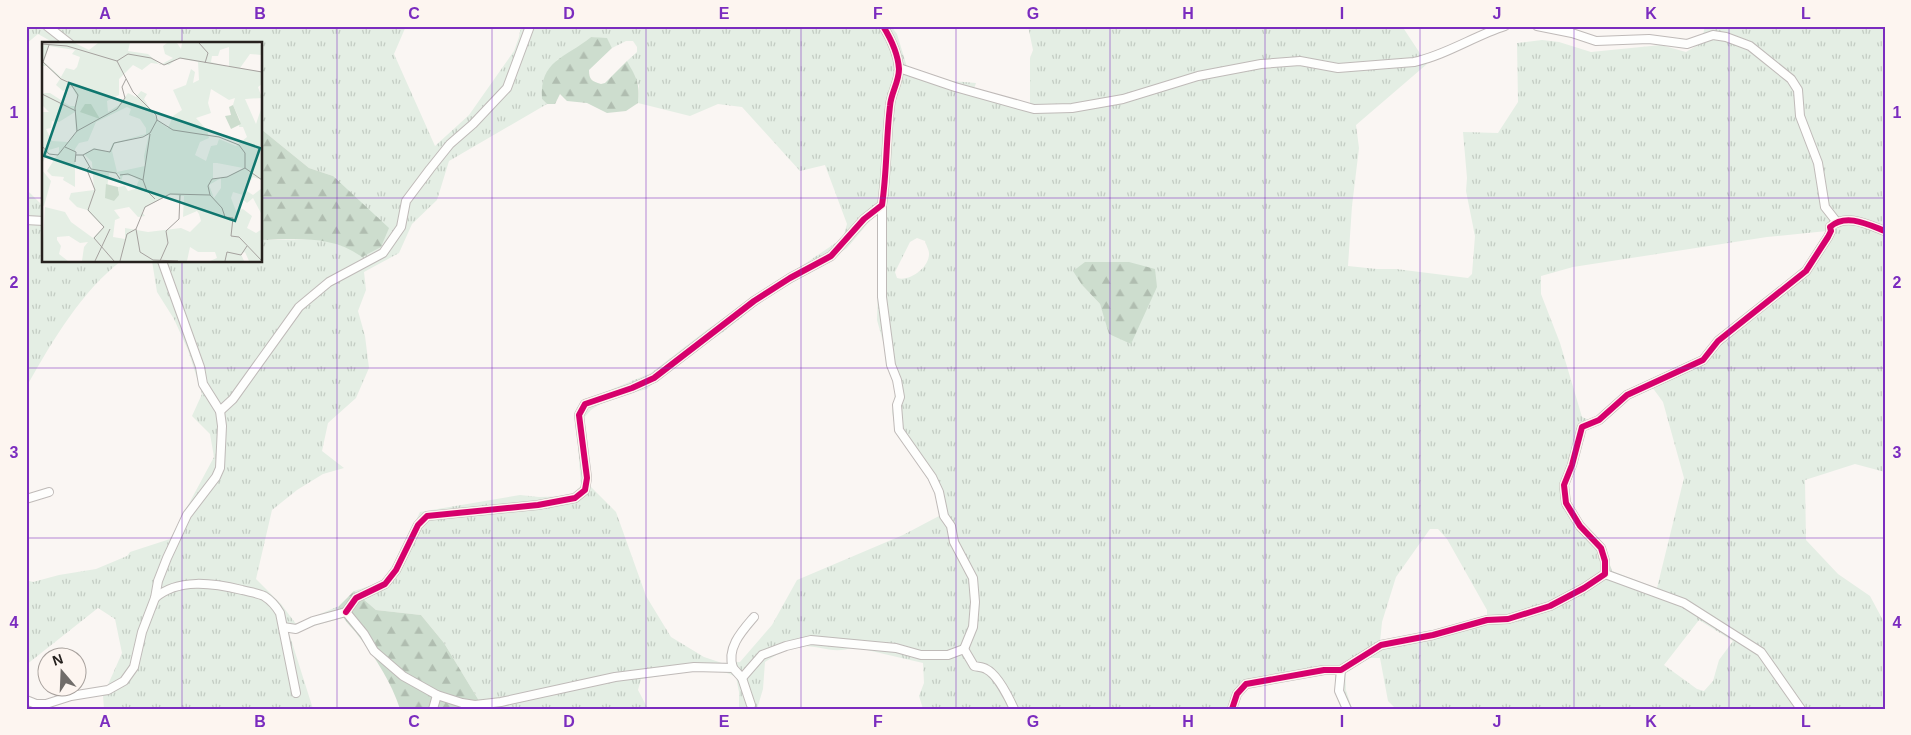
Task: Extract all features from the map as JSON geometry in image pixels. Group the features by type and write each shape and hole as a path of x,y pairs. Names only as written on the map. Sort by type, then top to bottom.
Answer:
{"street":[{"path":"47,26 67,42"},
{"path":"220,411 233,399 299,307 329,282 383,253 401,227 406,201 430,169 450,144 473,124 507,88 530,26"},
{"path":"742,678 762,655 786,646 811,640 896,648 921,654 948,655 964,649 973,627 975,602 973,578 954,542 951,526 944,516 939,492 932,477 899,430 897,405 900,397 897,380 891,366 882,297 882,205 886,183 890,104 898,80 899,68 894,43 883,26"},
{"path":"899,68 955,87 1034,109 1072,108 1123,99 1198,76 1260,64 1300,61 1338,68 1414,62 1426,59 1505,26"},
{"path":"1537,26 1572,33 1596,41 1649,38 1687,44 1713,35 1726,37 1750,46 1791,79 1798,90 1800,116 1818,163 1826,207 1836,222"},
{"path":"283,627 296,629 313,621 346,612 356,598 385,584 396,570 418,525 427,516 538,505 575,498 585,490 587,478 579,415 585,404 632,388 654,378 754,301 790,278 831,256 864,218 882,205"},
{"path":"26,220 42,222"},
{"path":"1605,574 1602,548 1580,526 1566,503 1564,485 1572,465 1582,427 1599,420 1627,395 1703,360 1718,341 1806,271 1828,238 1831,231 1830,227 1836,222 1858,221 1885,231"},
{"path":"26,700 36,704 46,704 71,696 108,690 124,682 134,667 142,632 167,558 187,515 216,477 220,468 222,426 220,411 204,384 200,367 162,262"},
{"path":"26,499 49,492"},
{"path":"1232,709 1237,694 1246,684 1324,670 1341,670 1381,645 1433,635 1487,620 1508,620 1550,606 1584,588 1605,574"},
{"path":"1605,574 1684,603 1761,652 1801,709"},
{"path":"155,598 164,590 176,586 201,584 226,586 263,595 273,603 280,613 296,693"},
{"path":"346,612 364,634 374,651 403,676 437,696 475,705 501,702 615,677 694,667 733,668"},
{"path":"751,705 742,678 733,668 732,664 734,645 739,634 754,616"},
{"path":"964,649 974,666 985,668 992,673 1010,699 1014,709"},
{"path":"1341,670 1340,691 1347,709"},
{"path":"433,709 437,696"}],"green space":[{"path":"26,26 406,26 394,54 435,146 469,115 514,51 521,26 891,26 897,34 907,67 952,81 976,83 974,89 1030,104 1030,58 1033,50 1028,26 1402,26 1427,64 1356,125 1359,148 1352,206 1348,266 1396,269 1468,278 1472,274 1475,236 1466,191 1467,178 1463,132 1498,133 1518,102 1517,43 1542,40 1559,42 1591,52 1661,45 1686,52 1701,43 1705,26 1885,26 1885,472 1855,464 1805,480 1806,540 1838,574 1870,596 1885,624 1885,709 1396,709 1388,701 1380,658 1369,658 1345,671 1346,690 1352,709 1344,709 1337,692 1335,675 1324,673 1248,687 1239,695 1235,709 923,709 919,696 924,683 923,663 854,647 833,650 795,646 786,649 765,662 763,689 757,709 739,709 739,692 736,677 726,673 703,670 641,679 638,690 648,709 484,709 444,643 421,615 376,610 354,591 382,582 394,565 420,512 520,495 539,497 570,496 581,486 576,417 577,407 598,395 651,373 708,329 843,238 847,224 825,165 800,171 742,107 718,104 690,116 638,103 639,86 627,61 637,52 637,47 633,41 626,41 612,48 607,39 591,37 577,49 557,60 542,99 547,104 449,161 437,200 412,224 399,253 364,272 366,290 358,311 365,336 369,368 356,398 328,423 322,451 344,468 323,474 297,490 272,510 256,579 281,604 296,624 339,606 342,618 289,633 313,709 104,709 103,696 122,653 115,619 98,608 47,648 38,648 38,656 26,665 26,580 33,582 59,575 96,569 127,556 130,552 170,539 214,457 210,434 192,416 202,394 188,350 174,319 157,292 152,262 262,262 262,240 321,239 349,248 333,176 309,168 262,130 262,42 52,42 38,34 26,44","holes":["878,214 877,320 896,389 892,412 896,433 925,473 938,501 939,516 903,535 797,580 772,625 740,662 722,663 704,657 671,637 646,596 616,512 591,487 583,419 591,410 608,399 647,389 664,373 723,332 766,298 821,266 847,248 874,216","1827,231 1804,269 1716,339 1701,358 1626,393 1592,421 1582,417 1560,343 1541,294 1541,276 1573,267 1767,237","917,238 925,241 929,252 923,268 908,278 897,278 895,272 910,242","1085,262 1100,262 1155,270 1155,281 1105,318 1100,304 1082,285","1652,387 1663,402 1684,478 1657,588 1612,571 1604,546 1582,524 1568,502 1566,485 1584,429 1629,397","1430,529 1438,529 1447,539 1487,610 1487,620 1380,642 1382,622 1396,577","1699,620 1733,641 1719,660 1713,681 1704,691 1697,689 1664,665"]},
{"path":"591,37 607,38 612,48 589,70 592,80 601,84 605,83 627,61 635,77 639,91 638,103 626,111 607,113 587,103 567,101 560,94 555,104 547,104 542,99 542,86 550,68 556,61"},
{"path":"262,130 309,168 333,176 389,228 381,247 362,257 338,245 300,239 262,240"},
{"path":"26,189 42,204 42,262 120,262 93,287 81,302 47,351 28,384 26,383"},
{"path":"1085,262 1129,262 1155,269 1157,287 1131,344 1109,334 1100,304 1082,285 1073,271"},
{"path":"354,591 376,610 421,615 444,643 484,709 400,709 383,672 366,646 345,620 339,606"}],"cycle path":[{"path":"346,612 356,598 385,584 396,570 418,525 427,516 538,505 575,498 585,490 587,478 579,415 585,404 632,388 654,378 754,301 790,278 831,256 864,219 882,205 890,106 899,69 894,46 883,26"},
{"path":"1232,709 1237,694 1246,684 1324,670 1341,670 1381,645 1433,635 1487,620 1508,619 1550,606 1584,588 1605,574 1605,561 1601,548 1580,526 1566,503 1564,485 1572,465 1582,427 1599,420 1627,395 1703,360 1718,341 1806,271 1828,237 1831,231 1830,227 1836,223 1850,220 1857,221 1885,231"}]}
